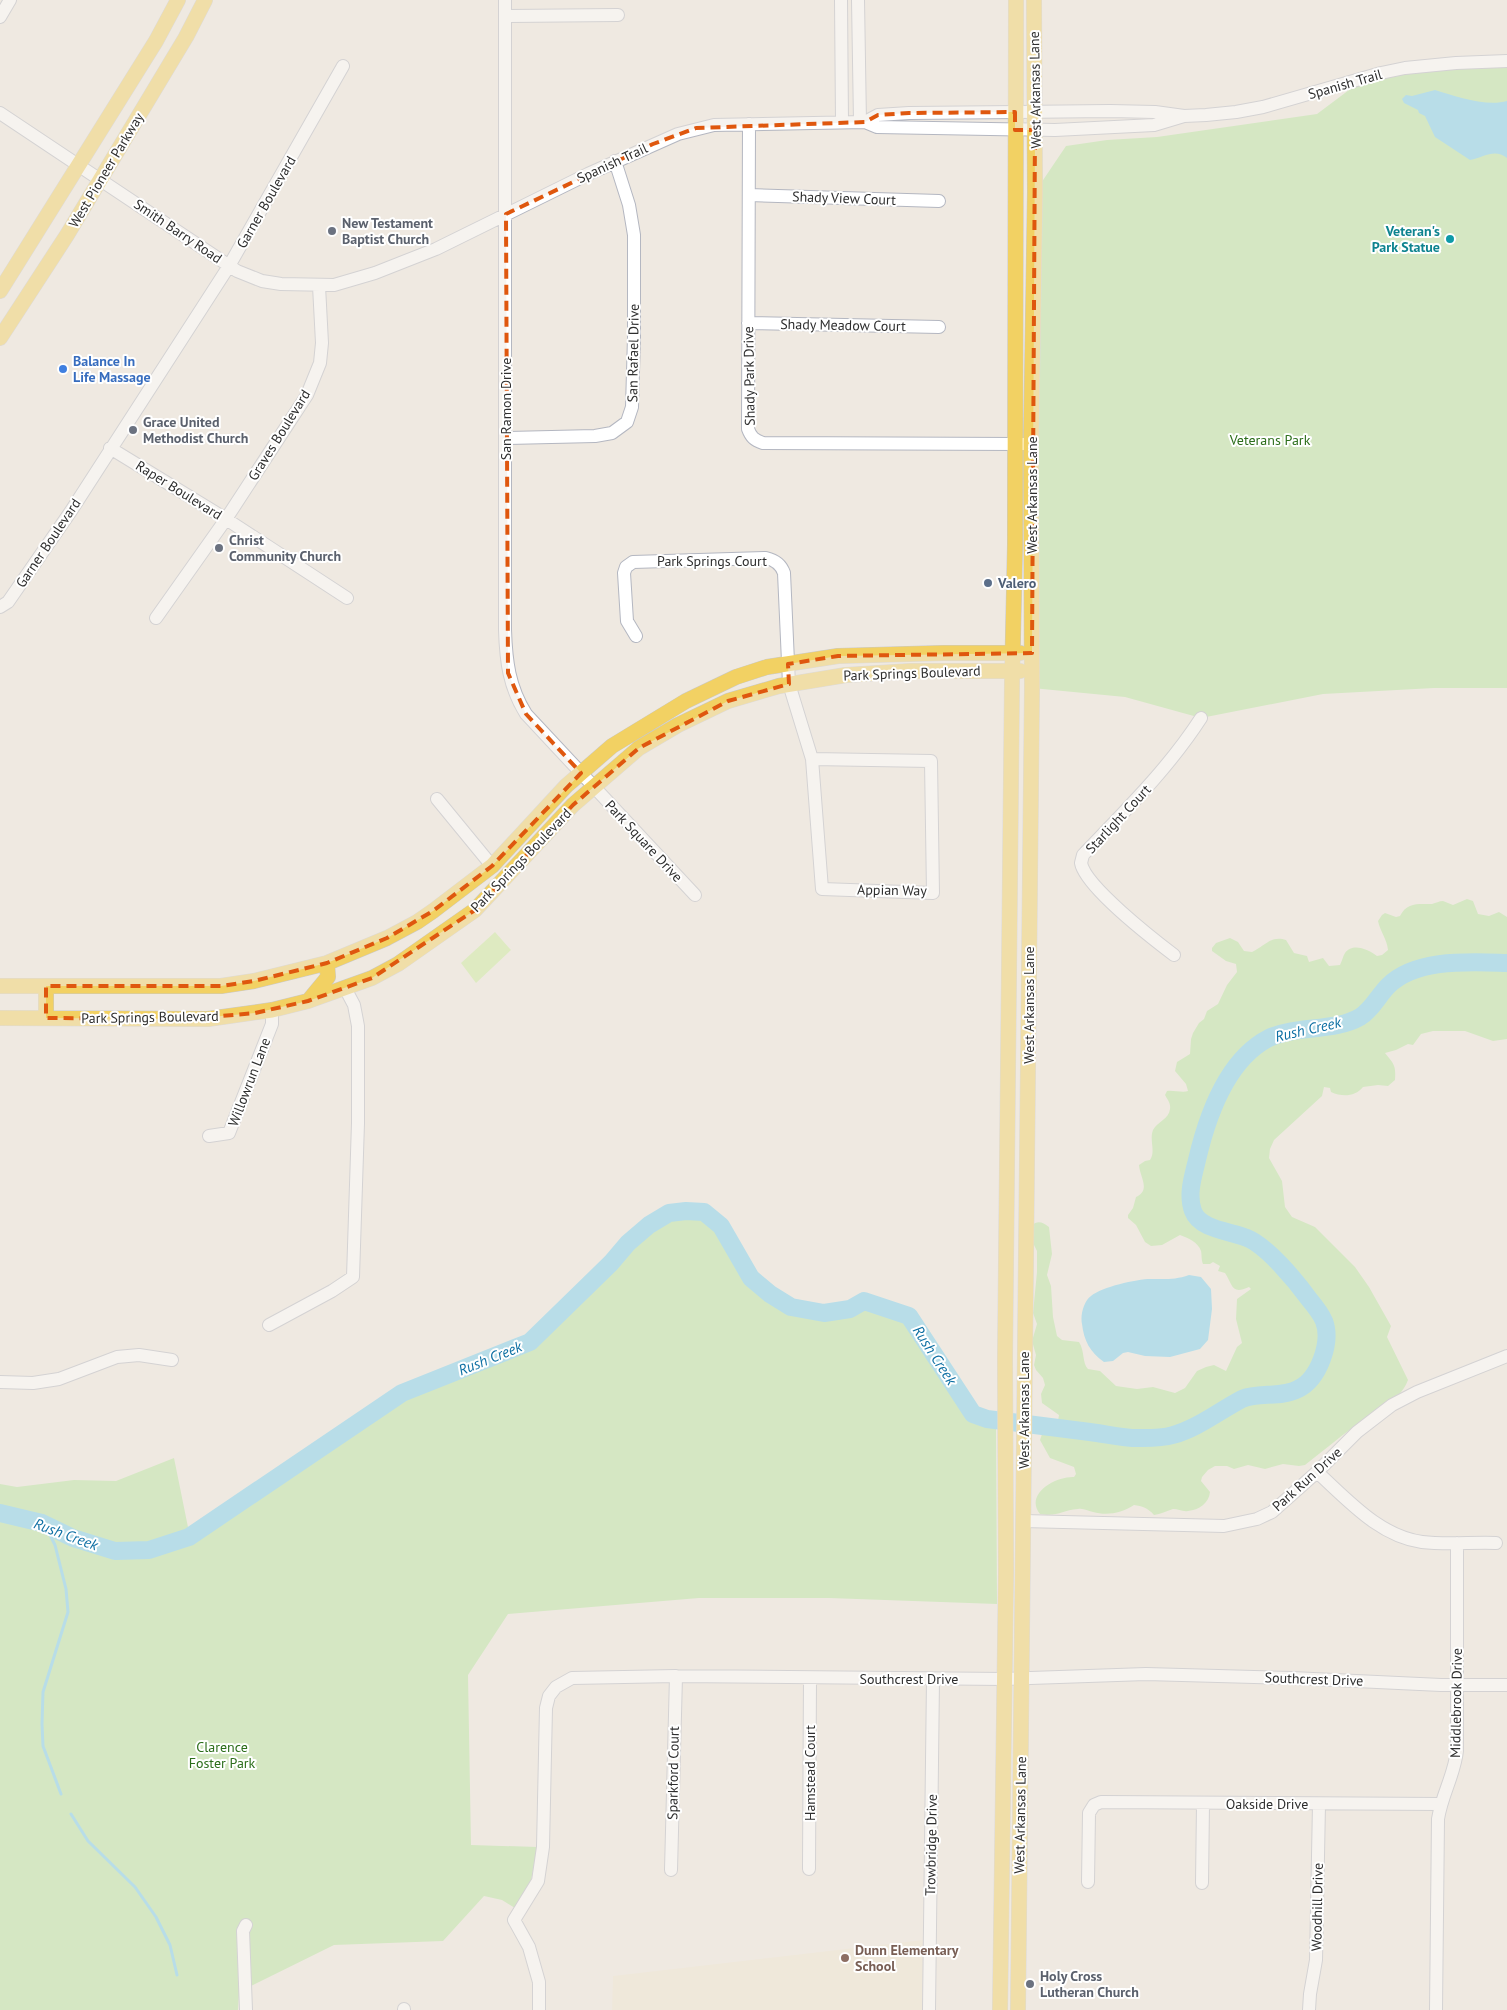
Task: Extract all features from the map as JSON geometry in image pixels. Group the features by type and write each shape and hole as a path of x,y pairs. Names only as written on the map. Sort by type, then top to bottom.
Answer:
{"main road":[{"name":"West Pioneer Parkway","path":"0,338 100,179 186,37 205,0"},
{"name":"West Arkansas Lane","path":"1000,2010 1005,1679 1005,1469 1015,444 1016,0"},
{"name":"West Arkansas Lane","path":"1018,2010 1032,671 1034,0"},
{"name":"West Pioneer Parkway","path":"0,291 80,166 156,41 174,1"},
{"name":"Park Springs Boulevard","path":"0,986 221,986 254,981 327,963 387,938 417,922 439,907 492,866 566,786 612,746 704,691 736,677 788,664 838,656 1032,653"},
{"name":"Park Springs Boulevard","path":"0,1018 188,1019 272,1010 308,1002 372,978 398,964 475,910 551,828 639,748 728,701 789,684 846,675 902,671 1032,671"},
{"path":"308,1002 328,977 327,963"},
{"path":"46,986 46,1018"}],"street":[{"path":"0,17 10,0"},
{"name":"San Ramon Drive","path":"505,0 506,438 504,630 508,674 516,699 526,714 594,787"},
{"path":"841,0 842,122"},
{"path":"858,0 863,122"},
{"path":"505,16 618,15"},
{"name":"Spanish Trail","path":"375,273 436,249 615,161 696,128 749,124 842,122 863,122 877,127 1015,130 1154,125 1184,116 1236,112 1263,106 1405,68 1507,61"},
{"name":"Garner Boulevard","path":"0,607 8,602 71,510 229,266 343,66"},
{"name":"Spanish Trail","path":"863,122 878,115 886,114 1156,112 1184,116"},
{"name":"Smith Barry Road","path":"0,114 229,266 262,280 281,284 319,286 334,285 375,273"},
{"name":"Shady Park Drive","path":"749,124 748,429 756,441 772,443 1032,444"},
{"name":"San Rafael Drive","path":"506,438 595,436 612,433 627,422 632,407 634,235 629,205 615,161"},
{"name":"Shady View Court","path":"749,195 939,201"},
{"name":"Graves Boulevard","path":"156,618 226,519 309,390 320,362 322,344 319,286"},
{"name":"Shady Meadow Court","path":"748,323 939,327"},
{"name":"Raper Boulevard","path":"110,448 226,519 347,598"},
{"name":"Park Springs Court","path":"636,636 628,626 627,621 624,573 626,567 633,562 766,558 780,565 784,574 789,684"},
{"name":"Appian Way","path":"789,684 812,759 822,889 933,893 931,761 812,759"},
{"name":"Starlight Court","path":"1174,956 1125,916 1085,874 1080,862 1083,855 1145,790 1184,745 1201,718"},
{"name":"Park Square Drive","path":"594,787 695,895"},
{"path":"437,799 492,866"},
{"path":"269,1324 332,1291 353,1277 358,1124 358,1026 354,1005 345,988"},
{"name":"Willowrun Lane","path":"209,1136 229,1132 272,1024 272,1010"},
{"path":"0,1382 33,1383 59,1379 117,1357 139,1355 172,1360"},
{"name":"Park Run Drive","path":"1023,1521 1224,1526 1257,1519 1272,1512 1317,1472 1357,1432 1392,1405 1418,1392 1507,1356"},
{"path":"1317,1472 1360,1510 1388,1531 1422,1542 1496,1543"},
{"name":"Middlebrook Drive","path":"1436,2010 1438,1819 1441,1804 1455,1770 1457,1751 1457,1543"},
{"name":"Southcrest Drive","path":"539,2010 539,1982 529,1948 514,1920 538,1881 543,1847 546,1708 549,1696 556,1687 572,1678 676,1676 1005,1679 1146,1674 1457,1685 1507,1685"},
{"name":"Sparkford Court","path":"671,1870 676,1676"},
{"name":"Hamstead Court","path":"809,1869 810,1678"},
{"name":"Trowbridge Drive","path":"929,2010 933,1679"},
{"name":"Oakside Drive","path":"1088,1882 1089,1813 1094,1805 1101,1802 1441,1804"},
{"path":"1202,1884 1203,1804"},
{"name":"Woodhill Drive","path":"1310,2010 1310,1994 1316,1960 1318,1804"},
{"path":"246,1925 243,1931 246,2010"}],"highlighted area":[{"path":"1015,112 1015,130 1035,130 1032,653 838,656 788,664 789,684 728,701 639,748 573,805 475,910 372,978 308,1001 255,1013 188,1019 46,1018 46,986 221,986 254,981 327,963 387,938 433,911 492,866 581,773 526,714 508,673 506,214 653,144 696,128 865,122 878,115 909,113"}],"shaded area":[{"name":"Dunn Elementary School","path":"923,1940 922,2010 612,2010 613,1976"}],"green space":[{"name":"Veterans Park","path":"1507,58 1507,688 1434,688 1323,694 1201,718 1125,697 1032,688 1035,192 1066,146 1107,140 1157,137 1317,114 1365,78"},
{"path":"1467,899 1473,901 1478,914 1489,916 1499,912 1507,917 1507,1039 1493,1041 1465,1031 1433,1031 1421,1034 1413,1045 1408,1044 1385,1053 1395,1068 1395,1080 1388,1086 1363,1087 1356,1093 1344,1095 1331,1092 1330,1088 1324,1087 1322,1096 1274,1140 1270,1149 1269,1158 1282,1181 1285,1207 1292,1217 1315,1227 1355,1267 1369,1287 1391,1326 1387,1337 1408,1380 1404,1388 1392,1401 1362,1421 1305,1465 1283,1464 1265,1469 1248,1465 1234,1469 1227,1466 1215,1466 1208,1470 1201,1481 1210,1492 1209,1496 1206,1503 1196,1509 1186,1511 1173,1509 1154,1515 1145,1508 1134,1505 1125,1510 1109,1514 1080,1509 1051,1515 1040,1514 1036,1507 1039,1493 1051,1483 1067,1477 1074,1477 1076,1474 1074,1467 1050,1458 1040,1440 1043,1431 1058,1421 1059,1415 1042,1403 1041,1394 1045,1385 1043,1378 1034,1365 1036,1355 1032,1341 1037,1324 1033,1313 1037,1251 1031,1239 1031,1226 1040,1222 1049,1227 1052,1254 1047,1275 1051,1286 1053,1317 1057,1336 1062,1340 1079,1342 1088,1369 1100,1371 1116,1386 1137,1389 1153,1387 1175,1393 1185,1388 1197,1371 1206,1367 1214,1365 1226,1371 1237,1347 1242,1343 1236,1319 1237,1299 1251,1289 1249,1287 1239,1290 1233,1288 1225,1273 1218,1271 1220,1266 1213,1262 1203,1264 1200,1248 1180,1235 1162,1245 1151,1246 1145,1242 1136,1225 1128,1218 1136,1197 1143,1191 1144,1187 1139,1165 1150,1160 1152,1157 1153,1130 1165,1118 1170,1109 1169,1101 1165,1095 1167,1091 1188,1091 1186,1084 1175,1071 1177,1062 1190,1054 1193,1033 1204,1019 1207,1011 1218,1004 1227,985 1237,972 1236,964 1226,961 1212,951 1212,948 1216,943 1230,938 1238,942 1244,951 1252,952 1272,940 1281,939 1286,940 1294,953 1307,956 1309,962 1323,958 1329,966 1340,965 1345,953 1352,948 1361,948 1377,956 1382,955 1388,950 1378,921 1385,913 1396,917 1400,916 1406,908 1413,905 1432,904 1443,901 1453,905"},
{"path":"495,932 511,950 476,983 461,963"},
{"name":"Clarence Foster Park","path":"686,1211 704,1212 721,1226 751,1278 791,1307 824,1313 850,1309 864,1301 909,1316 973,1414 996,1420 997,1604 829,1598 699,1598 508,1614 468,1675 471,1845 538,1847 531,1880 515,1908 502,1900 484,1896 443,1941 334,1945 239,1992 238,2010 0,2010 0,1484 17,1487 74,1480 116,1481 174,1458 190,1537 402,1393 530,1342 611,1263 628,1243 649,1225 669,1213"}],"water":[{"path":"1435,90 1480,102 1507,101 1507,158 1494,153 1470,160 1435,137 1425,116 1404,103 1402,99 1406,95 1412,96"},
{"path":"1189,1275 1201,1277 1211,1289 1212,1309 1208,1340 1200,1349 1170,1357 1145,1356 1128,1352 1123,1353 1113,1361 1104,1362 1088,1346 1084,1336 1082,1313 1091,1296 1128,1282"}],"waterway":[{"name":"Rush Creek","path":"0,1513 42,1523 73,1538 115,1551 149,1550 189,1537 402,1393 530,1342 611,1263 628,1243 649,1225 669,1213 686,1211 704,1212 721,1226 751,1278 770,1294 791,1307 824,1313 850,1309 864,1301 909,1316 973,1414 987,1419 1129,1438 1161,1437 1182,1432 1200,1424 1242,1399 1291,1392 1298,1389 1318,1369 1325,1349 1326,1330 1324,1321 1297,1283 1281,1265 1255,1242 1209,1226 1202,1222 1193,1211 1191,1205 1191,1186 1201,1143 1213,1108 1230,1075 1241,1060 1269,1038 1291,1031 1339,1025 1360,1017 1368,1011 1388,986 1413,970 1460,962 1507,963"},
{"path":"45,1525 55,1545 66,1589 68,1612 43,1692 43,1746 61,1794"},
{"path":"71,1814 88,1841 135,1887 156,1917 170,1945 177,1975"}],"place":[{"name":"New Testament Baptist Church","path":"332,231"},
{"name":"Veteran's Park Statue","path":"1450,239"},
{"name":"Balance In Life Massage","path":"63,369"},
{"name":"Grace United Methodist Church","path":"133,430"},
{"name":"Christ Community Church","path":"219,548"},
{"name":"Valero","path":"988,583"},
{"name":"Dunn Elementary School","path":"845,1958"},
{"name":"Holy Cross Lutheran Church","path":"1030,1984"}]}
